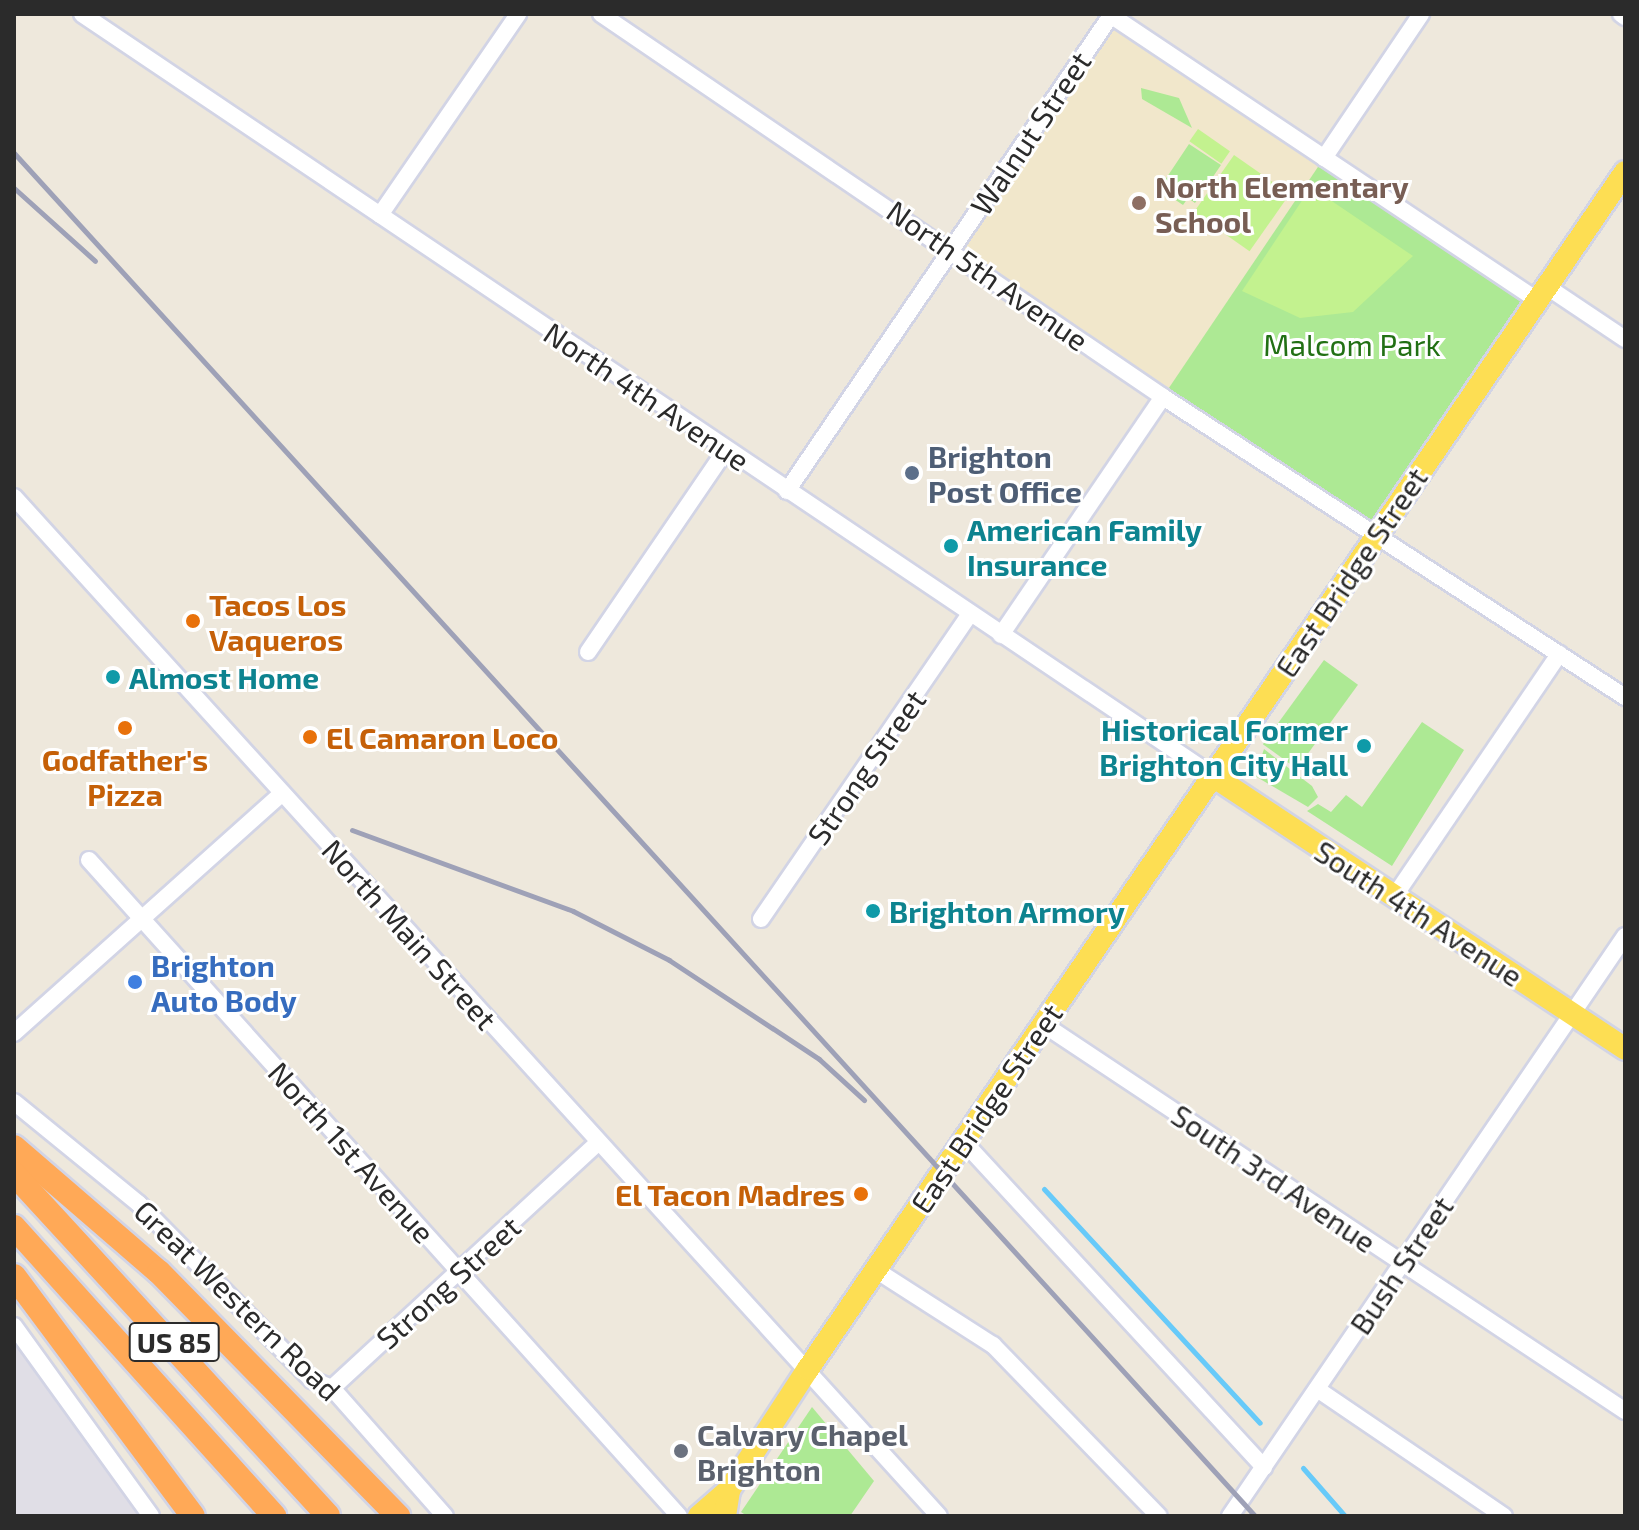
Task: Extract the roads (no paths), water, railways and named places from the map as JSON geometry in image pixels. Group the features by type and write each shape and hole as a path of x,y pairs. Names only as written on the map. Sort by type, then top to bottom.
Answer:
{"highway":[{"path":"14,1147 159,1272 397,1515"},
{"name":"US 85","path":"14,1174 328,1516"},
{"name":"US 85","path":"14,1227 274,1516"},
{"path":"14,1276 193,1516"}],"main road":[{"name":"East Bridge Street","path":"729,1490 808,1369 1625,172"},
{"name":"South 4th Avenue","path":"1213,776 1625,1049"},
{"path":"699,1516 729,1490"},
{"path":"725,1516 729,1490"}],"street":[{"name":"North 4th Avenue","path":"82,14 1213,776"},
{"path":"380,215 518,14"},
{"name":"North 5th Avenue","path":"601,14 952,248 1163,397 1625,697"},
{"path":"1110,14 1324,158 1542,293 1625,339"},
{"name":"Walnut Street","path":"787,491 1110,14"},
{"path":"1324,158 1421,14"},
{"path":"1001,635 1163,397"},
{"path":"588,652 726,450"},
{"name":"North Main Street","path":"14,497 939,1516"},
{"name":"Strong Street","path":"761,919 970,614"},
{"path":"1394,897 1559,654"},
{"path":"14,1033 282,793"},
{"name":"North 1st Avenue","path":"89,860 679,1516"},
{"name":"Bush Street","path":"1230,1516 1625,936"},
{"name":"South 3rd Avenue","path":"1043,1024 1625,1411"},
{"name":"Great Western Road","path":"14,1102 139,1204 312,1380 332,1388 445,1516"},
{"path":"963,1141 1264,1467"},
{"name":"Strong Street","path":"332,1388 599,1142"},
{"path":"876,1270 993,1345 1159,1516"},
{"path":"14,1326 151,1516"},
{"path":"1317,1389 1504,1516"}],"waterway":[{"path":"1044,1189 1260,1423"},
{"path":"1303,1468 1345,1516"}],"railway":[{"path":"14,153 1255,1516"},
{"path":"14,188 95,261"},
{"path":"352,830 573,911 669,960 819,1059 864,1100"}],"place":[{"name":"North Elementary School","path":"1139,203"},
{"name":"Brighton Post Office","path":"912,473"},
{"name":"American Family Insurance","path":"951,546"},
{"name":"Tacos Los Vaqueros","path":"193,621"},
{"name":"Almost Home","path":"113,677"},
{"name":"Godfather's Pizza","path":"125,728"},
{"name":"El Camaron Loco","path":"310,737"},
{"name":"Historical Former Brighton City Hall","path":"1364,746"},
{"name":"Brighton Armory","path":"873,911"},
{"name":"Brighton Auto Body","path":"135,982"},
{"name":"El Tacon Madres","path":"861,1194"},
{"name":"Calvary Chapel Brighton","path":"681,1451"}],"park label":[{"name":"Malcom Park","path":"1352,344"}]}
